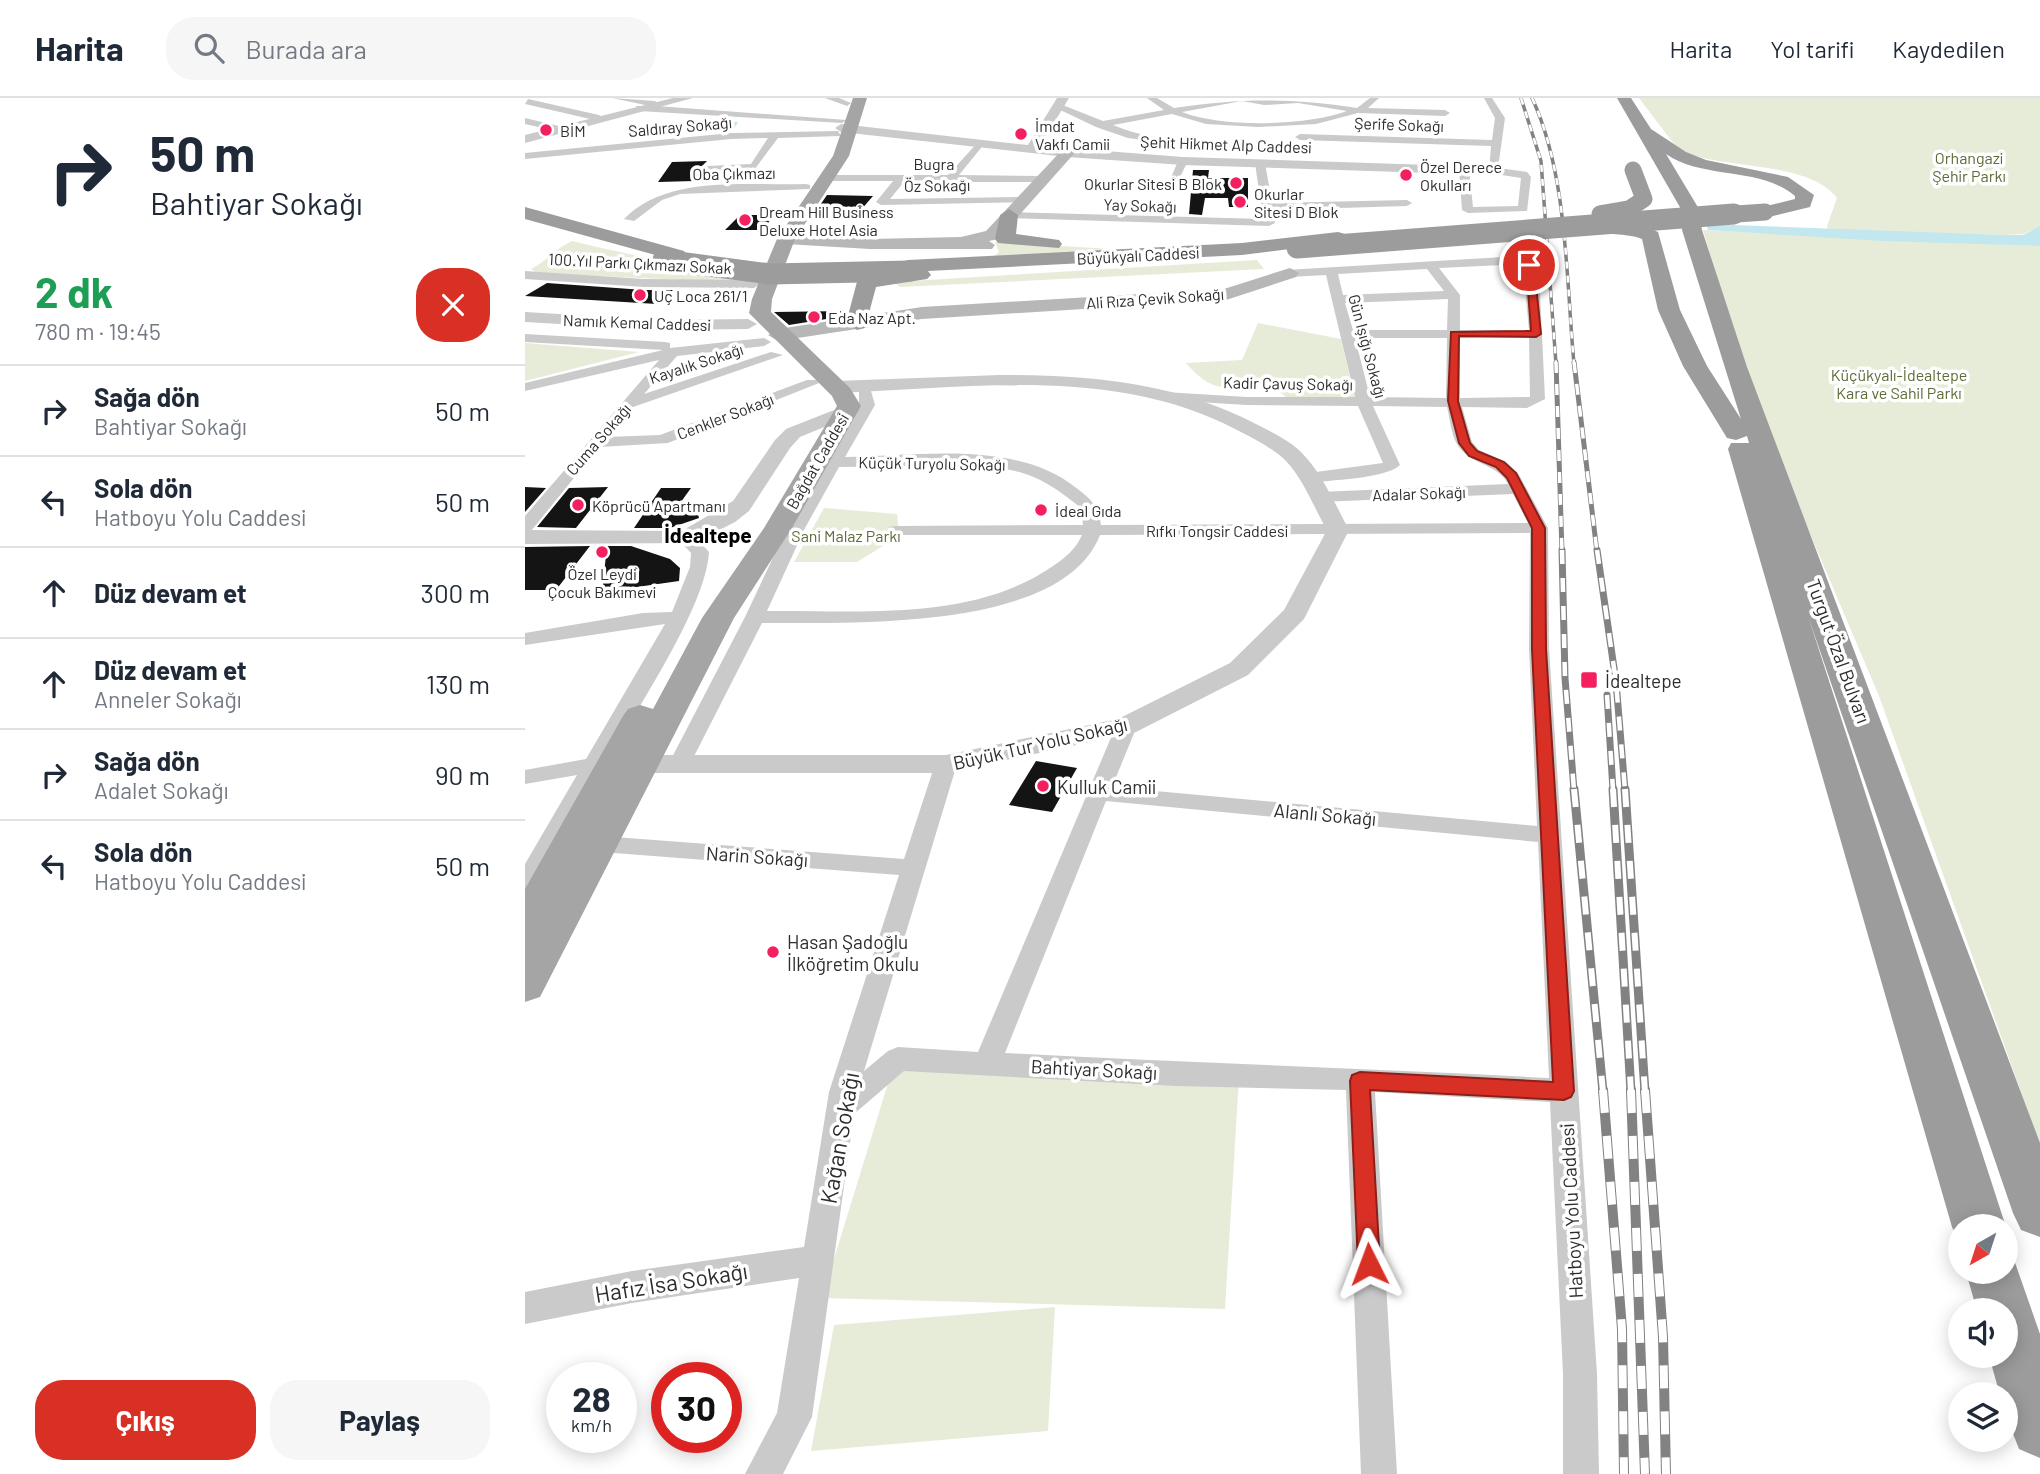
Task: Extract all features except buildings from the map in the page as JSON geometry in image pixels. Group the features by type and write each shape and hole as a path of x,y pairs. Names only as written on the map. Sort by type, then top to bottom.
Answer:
{"highway":[{"name":"Turgut Özal Bulvarı","path":"1609,98 1620,125 1683,222 1735,432 1975,1214"},
{"name":"Turgut Özal Bulvarı","path":"1624,98 1644,130 1683,222 2040,1213"},
{"path":"1580,225 1761,210 1804,203 1805,195 1782,181 1691,161 1674,153 1644,130"},
{"path":"1528,223 1615,212 1640,204 1645,198 1631,163"},
{"path":"1683,222 1691,185 1707,178 1761,180 1781,187 1791,194 1792,198 1785,203 1761,210"},
{"name":"Büyükyalı Caddesi","path":"525,221 670,257 770,274 1072,264 1246,254 1411,230 1761,210"},
{"name":"Büyükyalı Caddesi","path":"525,213 670,257"},
{"path":"1009,215 1004,236 1008,240 1187,252"},
{"path":"567,225 600,226 630,219 627,232 670,257"},
{"path":"1580,225 1622,226 1648,233 1669,310 1695,366 1735,432"},
{"name":"Büyükyalı Caddesi","path":"909,269 1296,246 1580,225"},
{"path":"958,264 986,253 989,240"},
{"path":"1246,254 1281,263 1290,274"},
{"path":"857,323 863,286 874,279 1004,272 1072,264"},
{"path":"2018,1355 2040,1429"}],"main road":[{"name":"Bağdat Caddesi","path":"525,985 718,618 778,528 849,406 837,386 767,339 743,307 787,212 841,156 845,113"},
{"path":"786,239 870,244 989,240 1067,153"},
{"name":"Bağdat Caddesi","path":"767,339 760,313 762,299 786,239 816,183"},
{"name":"Ali Rıza Çevik Sokağı","path":"767,339 922,313 1226,294 1290,274"},
{"name":"Bağdat Caddesi","path":"525,926 602,764 755,529 834,416 829,400 837,386"}],"street":[{"path":"616,98 658,104 687,98"},
{"path":"1151,98 1171,111 1221,123 1295,124 1360,111 1449,109 1397,138"},
{"path":"1360,111 1375,98"},
{"path":"1488,98 1500,118 1493,171"},
{"path":"1099,125 1239,99 1264,102 1298,99 1360,111"},
{"path":"528,102 599,118"},
{"path":"525,139 599,118 639,102 845,113"},
{"path":"1032,148 1060,102 1099,125 1128,135 1185,145 1302,149"},
{"name":"Şehit Hikmet Alp Caddesi","path":"845,113 980,143 1067,153 1183,161 1464,169 1524,173 1526,177 1523,209 1468,209 1464,169"},
{"name":"Saldıray Sokağı","path":"525,156 731,136 775,135 845,113"},
{"path":"525,121 560,129"},
{"path":"1295,124 1305,164"},
{"path":"706,169 754,167 775,135"},
{"name":"Şerife Sokağı","path":"1300,137 1497,143"},
{"path":"951,179 980,143"},
{"path":"1170,187 1183,161"},
{"path":"1260,163 1265,207 1277,243 1272,246"},
{"name":"Bugra","path":"816,183 901,179 1042,179"},
{"name":"Öz Sokağı","path":"901,179 881,202 1025,200"},
{"name":"Oba Çıkmazı","path":"630,219 657,198 679,191 816,183"},
{"path":"1265,207 1407,203"},
{"name":"Yay Sokağı","path":"1009,215 1155,222 1269,223"},
{"path":"1380,245 1390,266"},
{"name":"Ali Rıza Çevik Sokağı","path":"1290,274 1390,266 1515,261 1529,265 1536,334"},
{"path":"1429,264 1454,295 1453,401 1464,443 1473,453 1500,465 1512,476 1539,528"},
{"name":"Gün Işığı Sokağı","path":"1313,488 1392,465 1364,402 1331,271"},
{"name":"100.Yıl Parkı Çıkmazı Sokak","path":"525,275 656,284 754,284"},
{"path":"525,290 546,276"},
{"path":"1338,299 1454,295"},
{"name":"Namık Kemal Caddesi","path":"525,317 663,325 767,339"},
{"path":"1346,334 1536,334 1538,399 1527,403 1453,401"},
{"path":"525,338 706,348"},
{"path":"525,387 673,352 767,339"},
{"name":"Kayalık Sokağı","path":"628,404 767,339"},
{"name":"Cuma Sokağı","path":"525,527 594,442 673,352"},
{"path":"837,386 930,381 1055,381 1144,390 1233,417 1295,457 1338,530"},
{"path":"679,765 755,617 796,528 867,405 837,386"},
{"name":"Cenkler Sokağı","path":"594,442 662,440 837,386"},
{"name":"Kadir Çavuş Sokağı","path":"1164,396 1247,401 1453,401"},
{"path":"525,537 686,538 727,517 741,506 782,444 793,433 834,416"},
{"name":"Küçük Turyolu Sokağı","path":"834,462 969,460 1019,464 1055,479 1089,506 1092,531"},
{"name":"Adalar Sokağı","path":"1313,488 1518,489"},
{"name":"Rıfkı Tongsir Caddesi","path":"895,531 1539,528"},
{"name":"Hatboyu Yolu Caddesi","path":"1539,528 1539,649 1552,835 1580,1374 1581,1474"},
{"name":"Büyük Tur Yolu Sokağı","path":"641,764 946,764 1126,726 1239,669 1295,614 1338,530"},
{"path":"755,617 926,612 1004,599 1058,573 1084,550 1092,531"},
{"path":"525,885 602,764 679,617 699,567 700,552 686,538"},
{"path":"525,639 643,619 679,617"},
{"path":"987,1063 1126,726"},
{"path":"525,777 602,764 641,764"},
{"name":"Kağan Sokağı","path":"763,1474 795,1417 840,1109 946,764"},
{"name":"Alanlı Sokağı","path":"1098,793 1552,835"},
{"name":"Narin Sokağı","path":"601,844 913,868"},
{"name":"Bahtiyar Sokağı","path":"840,1109 898,1059 1564,1091"},
{"path":"1360,1081 1379,1474"},
{"name":"Hafız İsa Sokağı","path":"525,1308 632,1287 818,1260"}],"green space":[{"name":"Orhangazi Şehir Parkı","path":"1639,98 2040,98 2040,227 2023,234 2005,235 1829,230 1827,226 1837,198 1824,186 1789,172 1707,159 1677,148"},
{"name":"Küçükyalı-İdealtepe Kara ve Sahil Parkı","path":"1703,230 2040,246 2040,1145 1879,696 1752,397"},
{"path":"572,241 680,265 744,283 537,273 531,269"},
{"path":"995,242 1160,252 992,258 999,252"},
{"path":"1257,260 1264,269 900,287 894,282"},
{"path":"1258,323 1341,339 1355,399 1288,399 1269,382 1223,387 1206,381 1186,363 1242,360"},
{"path":"525,343 639,352 525,381"},
{"name":"Sani Malaz Parkı","path":"824,508 897,514 899,536 857,562 794,562"},
{"path":"892,1070 1239,1078 1225,1309 822,1298"},
{"path":"1055,1307 1048,1431 811,1451 834,1325"}],"water":[{"path":"682,122 738,122 734,129 701,132"},
{"path":"1706,224 2005,235 2023,235 2040,226 2040,246 1882,241 1708,230"}],"railway":[{"path":"1521,98 1541,161 1556,364"},
{"path":"1532,98 1544,128 1559,194 1574,364"},
{"path":"1556,362 1562,552"},
{"path":"1574,362 1597,552"},
{"path":"1562,550 1565,678 1574,790"},
{"path":"1597,550 1616,682 1625,790"},
{"path":"1607,695 1613,790"},
{"path":"1574,789 1603,1092"},
{"path":"1613,789 1631,1092"},
{"path":"1625,789 1645,1092"},
{"path":"1603,1090 1622,1329 1624,1474"},
{"path":"1631,1090 1645,1474"},
{"path":"1645,1090 1663,1337 1666,1474"}],"place":[{"name":"BİM","path":"546,130"},
{"name":"İmdat Vakfı Camii","path":"1021,134"},
{"name":"Özel Derece Okulları","path":"1406,175"},
{"name":"Okurlar Sitesi B Blok","path":"1236,183"},
{"name":"Okurlar Sitesi D Blok","path":"1240,202"},
{"name":"Dream Hill Business Deluxe Hotel Asia","path":"745,220"},
{"name":"Uç Loca 261/1","path":"640,295"},
{"name":"Eda Naz Apt.","path":"814,317"},
{"name":"Köprücü Apartmanı","path":"578,505"},
{"name":"İdeal Gıda","path":"1041,510"},
{"name":"Özel Leydi Çocuk Bakımevi","path":"602,552"},
{"name":"İdealtepe","path":"1589,680"},
{"name":"Kulluk Camii","path":"1043,786"},
{"name":"Hasan Şadoğlu İlköğretim Okulu","path":"773,952"}],"district":[{"name":"İdealtepe","path":"708,534"}],"route":[{"path":"1369,1264 1360,1081 1564,1091 1552,835 1539,649 1539,528 1512,476 1500,465 1473,453 1464,443 1453,401 1455,334 1536,334 1534,293 1529,265"}]}
